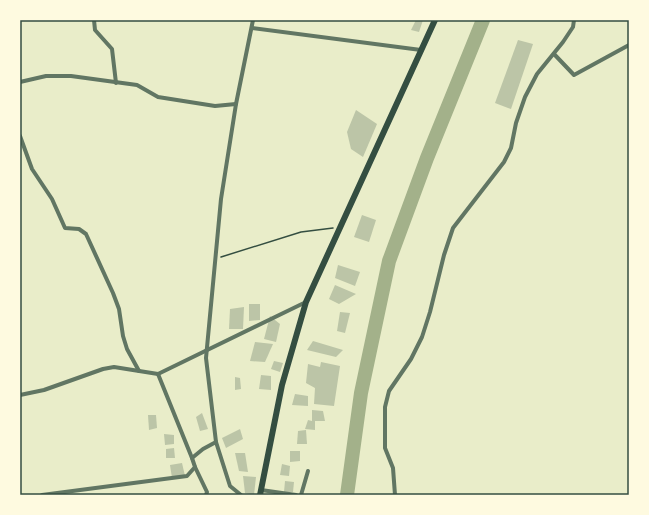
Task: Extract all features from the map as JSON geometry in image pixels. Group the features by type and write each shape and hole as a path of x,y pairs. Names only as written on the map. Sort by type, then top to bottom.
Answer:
{"main road":[{"path":"260,492 282,385 306,302 435,20"}],"street":[{"path":"94,20 95,30 112,49 116,83"},
{"path":"241,495 230,486 216,442 206,351 220,200 236,104 253,20"},
{"path":"395,495 393,468 385,448 385,407 389,391 411,359 422,337 452,228 478,198 504,162 511,148 516,123 537,74 554,54 573,27 574,20"},
{"path":"252,28 421,50"},
{"path":"554,54 574,75 629,45"},
{"path":"20,82 46,76 71,76 116,83 137,84 158,97 215,106 236,104"},
{"path":"20,136 32,169 52,199 64,228 80,229 86,234 114,293 119,309 123,336 127,349 139,371"},
{"path":"20,395 44,390 103,369 114,368 158,374 306,302"},
{"path":"158,374 192,458 194,467 207,492 206,495"},
{"path":"192,458 216,442"},
{"path":"42,495 187,476 194,467"},
{"path":"301,495 308,471"},
{"path":"260,492 296,495"}],"path":[{"path":"215,258 301,232 340,227"}],"building":[{"path":"416,20 423,20 419,32 411,30"},
{"path":"518,40 533,44 511,109 495,103"},
{"path":"356,110 377,124 363,157 351,149 347,132"},
{"path":"362,215 376,220 369,242 354,237"},
{"path":"338,265 360,272 355,286 335,278"},
{"path":"335,285 356,294 339,304 329,299"},
{"path":"249,304 260,304 260,320 249,321"},
{"path":"244,307 243,329 229,329 230,309"},
{"path":"340,312 350,313 345,333 337,331"},
{"path":"270,316 280,324 276,342 264,339"},
{"path":"313,341 343,350 336,357 307,350"},
{"path":"255,342 273,344 265,362 250,361"},
{"path":"274,361 283,363 280,372 271,369"},
{"path":"321,362 340,366 334,406 314,404 315,388 306,383 308,364 320,367"},
{"path":"261,375 271,376 271,390 259,389"},
{"path":"235,377 240,378 241,389 235,390"},
{"path":"295,394 308,396 308,406 292,405"},
{"path":"312,410 323,411 325,421 315,421 315,430 305,429 308,420 312,421"},
{"path":"202,413 208,429 200,431 196,417"},
{"path":"148,415 156,415 157,428 149,430"},
{"path":"240,429 243,439 226,448 222,438"},
{"path":"306,430 307,444 297,444 298,431"},
{"path":"164,434 174,435 174,444 165,445"},
{"path":"174,448 175,458 166,458 166,449"},
{"path":"290,451 300,451 300,461 290,462"},
{"path":"235,453 245,453 248,472 239,471"},
{"path":"182,463 185,476 172,478 170,465"},
{"path":"282,464 290,466 289,476 280,475"},
{"path":"243,476 256,477 254,495 245,493"},
{"path":"285,481 294,482 293,492 284,492"}],"waterway":[{"path":"347,495 361,393 389,261 427,158 483,20"}]}
